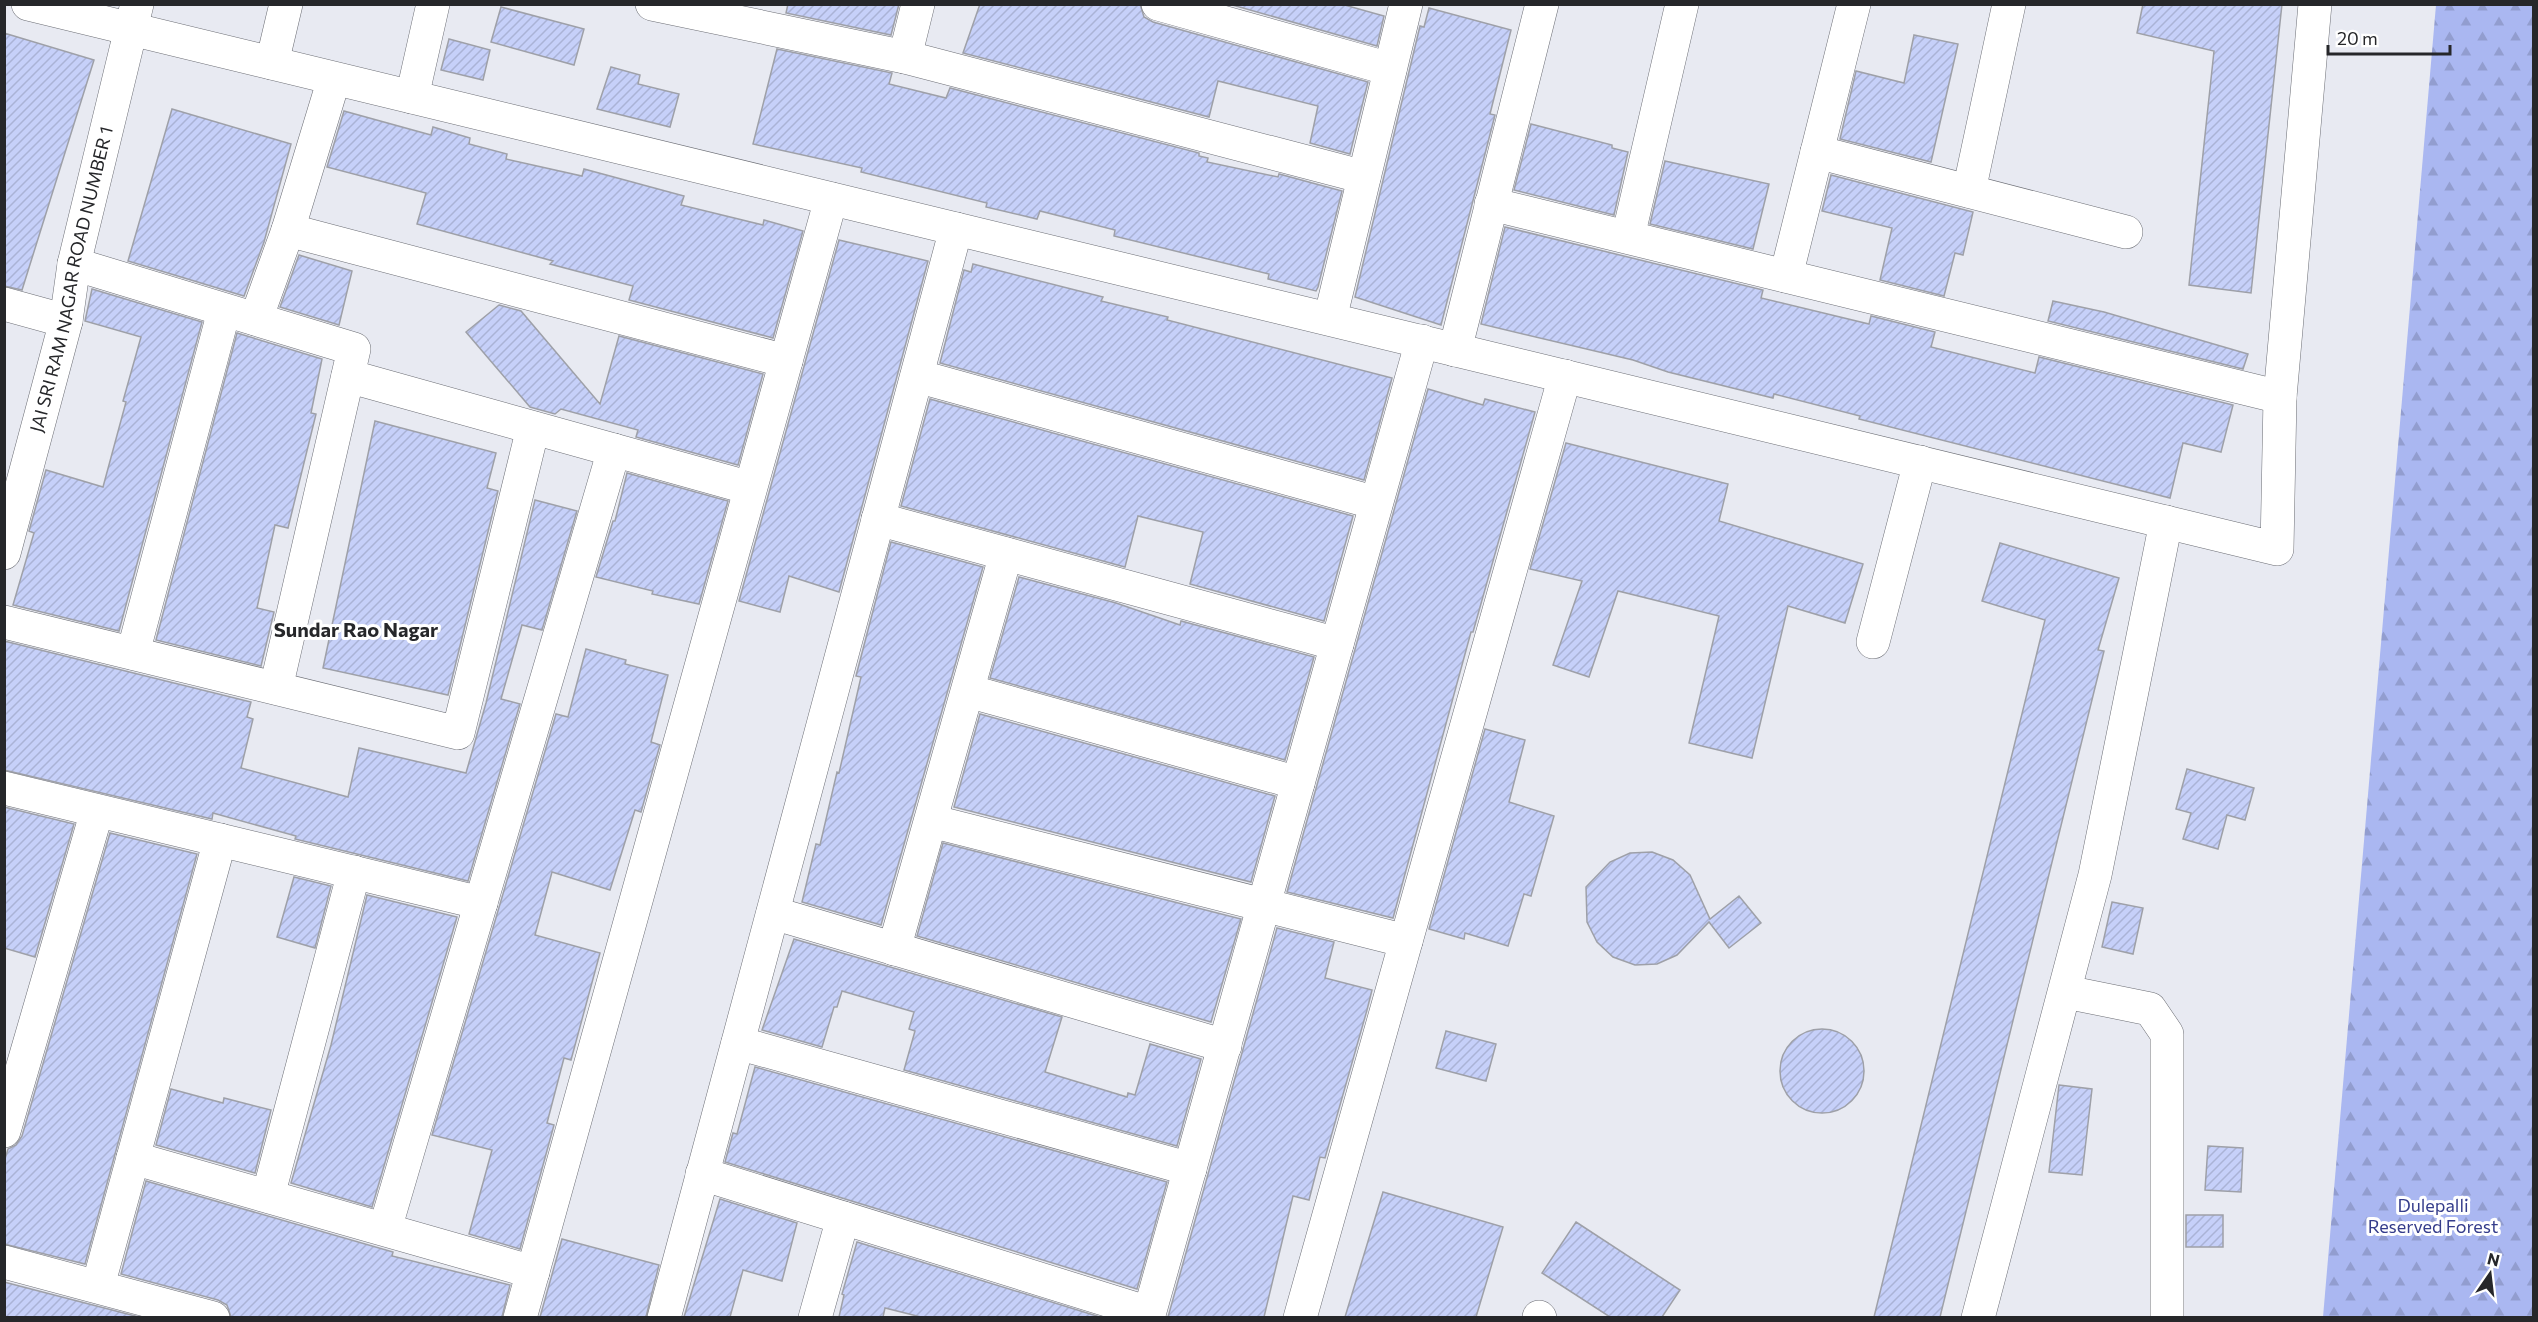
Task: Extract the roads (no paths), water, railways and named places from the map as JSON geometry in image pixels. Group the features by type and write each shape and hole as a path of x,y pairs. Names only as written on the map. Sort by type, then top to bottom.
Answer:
{"street":[{"path":"28,4 134,17 272,63 334,79 2277,549 2280,397 2315,4"},
{"path":"272,63 286,4"},
{"path":"412,97 433,4"},
{"path":"652,4 781,18 905,57 1364,177"},
{"path":"905,57 918,4"},
{"path":"1158,4 1390,69"},
{"path":"1330,319 1406,4"},
{"path":"1455,350 1542,4"},
{"path":"1628,237 1682,4"},
{"path":"1786,276 1854,4"},
{"path":"1969,191 2009,4"},
{"name":"JAI SRI RAM NAGAR ROAD NUMBER 1","path":"4,553 66,321 74,264 134,17"},
{"path":"256,319 288,230 334,79"},
{"path":"1817,152 2126,232"},
{"path":"520,1317 831,199"},
{"path":"1491,204 2280,397"},
{"path":"664,1317 956,229"},
{"path":"288,230 786,361"},
{"path":"74,264 354,349 276,688"},
{"path":"4,304 66,321"},
{"path":"133,653 224,311"},
{"path":"702,1174 1149,1316 1422,341"},
{"path":"348,376 750,488"},
{"path":"917,376 1376,503"},
{"path":"1300,1317 1564,376"},
{"path":"4,622 458,733 533,428"},
{"path":"386,1230 614,450"},
{"path":"1873,642 1920,462"},
{"path":"878,519 1337,644"},
{"path":"1978,1317 2096,875 2166,522"},
{"path":"894,949 1006,554"},
{"path":"968,691 1298,783"},
{"path":"4,788 481,903"},
{"path":"4,1131 97,811"},
{"path":"931,821 1406,940"},
{"path":"98,1286 220,840"},
{"path":"268,1196 354,873"},
{"path":"773,914 1225,1046"},
{"path":"2066,992 2150,1009 2167,1034 2167,1317"},
{"path":"738,1043 1190,1168"},
{"path":"133,1158 533,1272"},
{"path":"815,1317 843,1218"},
{"path":"4,1262 213,1317"}],"district":[{"name":"Sundar Rao Nagar","path":"356,630"}],"park label":[{"name":"Dulepalli Reserved Forest","path":"2433,1216"}]}
